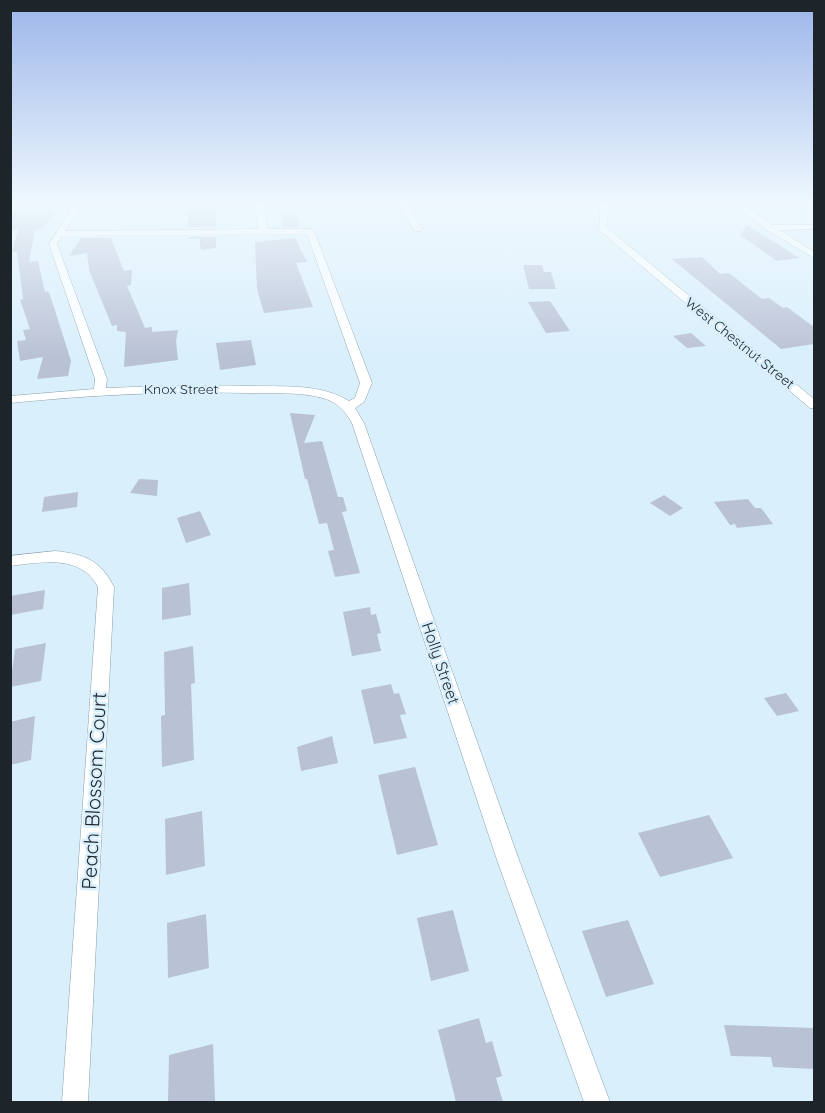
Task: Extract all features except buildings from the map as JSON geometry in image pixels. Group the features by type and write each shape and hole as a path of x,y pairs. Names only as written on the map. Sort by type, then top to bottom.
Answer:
{"street":[{"path":"57,255 100,379 100,391"},
{"path":"319,255 366,383 360,400 349,406"},
{"name":"West Chestnut Street","path":"632,255 783,377 814,405"},
{"name":"Knox Street","path":"10,400 100,391 198,388 321,395 349,406"},
{"name":"Holly Street","path":"349,406 358,423 508,860 597,1102"},
{"name":"Peach Blossom Court","path":"10,561 50,556 76,560 98,572 106,587 75,1102"}]}
